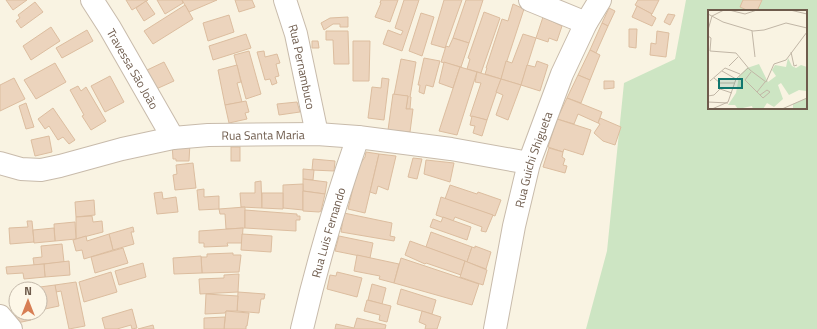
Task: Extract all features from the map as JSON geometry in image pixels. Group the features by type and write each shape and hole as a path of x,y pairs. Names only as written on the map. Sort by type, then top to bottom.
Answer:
{"street":[{"name":"Travessa São João","path":"92,0 114,34 173,138"},
{"name":"Rua Pernambuco","path":"285,0 296,34 317,134"},
{"path":"530,0 586,23"},
{"name":"Rua Guichi Shigueta","path":"495,329 514,226 529,163 562,74 586,23 600,0"},
{"name":"Rua Santa Maria","path":"0,163 22,169 41,170 122,148 173,138 208,135 317,134 358,137 451,149 529,163"},
{"name":"Rua Luis Fernando","path":"302,329 326,237 358,137"},
{"path":"0,316 11,329"}],"green space":[{"path":"686,0 817,0 817,329 586,329 607,251 624,83 675,59"}],"building":[{"path":"6,0 27,0 13,10"},
{"path":"126,0 148,0 132,10"},
{"path":"157,0 182,0 183,3 165,14"},
{"path":"182,0 217,0 189,12"},
{"path":"235,0 252,0 255,7 239,12"},
{"path":"381,0 398,0 390,22 375,17"},
{"path":"404,0 419,0 402,51 383,44 388,30 401,35 403,31 395,28"},
{"path":"444,0 462,0 445,48 431,44"},
{"path":"466,0 483,0 469,43 453,38"},
{"path":"638,0 659,0 652,14 635,5"},
{"path":"743,0 762,0 757,10 747,10 740,7"},
{"path":"146,1 155,14 144,21 136,8"},
{"path":"35,2 43,12 21,28 16,21 20,18 18,15"},
{"path":"513,4 524,9 501,79 485,74 502,19 508,21"},
{"path":"185,5 193,19 153,44 144,31"},
{"path":"637,6 652,14 651,15 656,18 652,26 632,17"},
{"path":"609,8 615,11 608,26 602,23"},
{"path":"484,12 500,18 481,73 467,69 470,59 468,58"},
{"path":"421,13 434,17 422,56 409,51"},
{"path":"668,14 675,15 670,25 664,22"},
{"path":"229,15 234,32 208,41 203,23"},
{"path":"348,17 348,27 340,27 340,24 333,24 324,30 321,23 330,18"},
{"path":"543,17 562,26 557,41 549,38 548,42 536,38"},
{"path":"602,23 608,26 596,53 590,50"},
{"path":"51,27 60,41 31,60 23,46"},
{"path":"629,29 637,29 636,48 629,47"},
{"path":"87,30 93,41 62,58 56,48"},
{"path":"326,31 348,31 349,64 334,64 333,40 326,40"},
{"path":"657,31 669,33 666,57 650,55 651,43 656,44"},
{"path":"246,34 251,48 213,60 209,46"},
{"path":"523,34 536,38 521,85 501,79 506,61 512,63"},
{"path":"453,38 469,43 461,67 441,62 446,46 449,47"},
{"path":"312,41 318,41 319,48 312,48"},
{"path":"353,41 370,41 369,81 353,81"},
{"path":"590,50 600,55 590,80 578,75"},
{"path":"249,51 261,94 246,99 234,55"},
{"path":"264,51 265,57 277,54 280,63 276,64 279,76 275,77 277,83 272,85 270,79 265,80 257,52"},
{"path":"424,58 440,61 433,87 426,85 424,94 419,92 420,85 418,85"},
{"path":"401,59 416,62 410,97 410,109 406,109 408,96 394,95"},
{"path":"537,61 548,65 540,91 521,85 527,65 535,67"},
{"path":"164,62 174,81 154,90 145,71"},
{"path":"444,62 460,67 453,88 439,83"},
{"path":"55,63 66,82 36,99 24,80"},
{"path":"237,65 241,82 237,83 242,102 225,105 218,70"},
{"path":"460,67 477,72 457,135 439,131"},
{"path":"477,72 501,79 487,120 470,116 481,83 475,82"},
{"path":"578,75 590,80 581,103 567,98"},
{"path":"110,76 124,102 105,112 91,86"},
{"path":"14,78 25,99 0,111 0,85"},
{"path":"382,78 389,79 384,120 368,118 372,87 381,88"},
{"path":"501,79 521,85 508,120 496,115 503,95 496,92"},
{"path":"604,81 614,81 614,88 604,89"},
{"path":"78,86 81,91 86,87 106,121 91,130 82,116 84,115 70,90"},
{"path":"393,94 408,96 406,109 413,109 410,132 388,130"},
{"path":"567,98 602,112 598,123 578,114 574,124 557,119"},
{"path":"246,101 249,112 245,113 247,119 229,123 225,105"},
{"path":"297,102 300,112 279,115 277,104"},
{"path":"26,103 34,127 26,129 19,106"},
{"path":"53,108 75,140 69,144 63,137 58,140 49,126 45,129 38,119"},
{"path":"472,116 487,120 482,136 473,133 475,126 470,125"},
{"path":"600,118 621,127 615,145 603,141 594,133 600,124 598,123"},
{"path":"557,119 591,130 583,155 564,149 563,152 548,147"},
{"path":"49,136 52,152 35,156 31,140"},
{"path":"172,143 190,143 189,161 176,161 176,159 173,159"},
{"path":"231,147 240,147 240,161 231,161"},
{"path":"549,148 563,152 562,157 565,159 563,165 567,166 565,173 543,167"},
{"path":"366,152 379,154 365,213 348,209 358,167 365,157"},
{"path":"379,154 396,156 388,190 378,186 376,194 370,192"},
{"path":"413,158 422,159 417,179 408,177"},
{"path":"313,159 335,161 334,171 312,170"},
{"path":"426,160 454,163 450,182 424,174"},
{"path":"193,163 196,188 175,190 173,175 177,174 176,165"},
{"path":"303,169 314,170 313,180 303,179"},
{"path":"303,179 327,182 325,194 303,191"},
{"path":"261,181 262,208 241,207 240,193 255,193 255,182"},
{"path":"303,184 303,210 283,208 283,185"},
{"path":"450,185 501,200 495,216 445,199"},
{"path":"204,189 204,197 219,196 219,209 199,210 197,190"},
{"path":"303,191 325,194 321,211 303,211"},
{"path":"162,192 163,199 176,197 178,212 157,214 154,193"},
{"path":"262,193 283,193 283,209 262,208"},
{"path":"441,197 493,215 486,232 481,231 482,227 455,217 453,221 436,215"},
{"path":"94,200 95,215 76,217 75,202"},
{"path":"245,207 245,228 226,229 225,214 220,214 219,209"},
{"path":"245,210 297,214 297,216 300,216 300,220 296,220 296,231 245,228"},
{"path":"344,213 392,223 390,236 395,237 394,241 341,232"},
{"path":"92,216 93,222 102,221 103,232 76,239 76,217"},
{"path":"443,217 471,227 467,240 430,227 433,219 441,222"},
{"path":"27,221 32,221 34,242 10,244 9,228 28,227"},
{"path":"75,222 76,239 55,241 54,224"},
{"path":"133,227 134,232 131,232 134,244 113,250 109,234"},
{"path":"54,228 55,241 34,243 33,230"},
{"path":"243,228 242,243 227,243 228,246 204,247 204,243 199,243 199,231"},
{"path":"431,232 472,247 467,262 426,247"},
{"path":"109,234 113,250 84,259 82,250 76,251 73,240 86,236 87,241"},
{"path":"242,234 272,236 271,252 241,250"},
{"path":"339,236 373,243 370,258 335,251"},
{"path":"410,241 465,261 461,275 426,263 425,264 405,255"},
{"path":"62,244 64,262 34,265 33,258 42,257 41,246"},
{"path":"475,246 491,252 486,269 467,262 472,247 475,248"},
{"path":"123,248 128,263 95,273 91,257"},
{"path":"233,253 233,255 241,255 239,272 202,273 201,257 207,257 207,254"},
{"path":"357,255 399,264 394,283 379,279 380,276 354,271"},
{"path":"201,256 202,273 174,274 173,258"},
{"path":"401,258 479,284 472,305 394,283"},
{"path":"69,261 70,275 45,277 44,264"},
{"path":"465,261 487,270 483,285 460,277"},
{"path":"143,263 146,277 119,285 115,271"},
{"path":"44,264 45,277 24,279 23,273 7,274 6,267"},
{"path":"111,272 117,292 84,302 79,282"},
{"path":"337,272 362,278 357,297 327,289 330,275 336,276"},
{"path":"239,274 238,292 200,294 199,279 224,278 224,275"},
{"path":"76,282 85,326 69,329 61,291 56,292 55,285"},
{"path":"372,284 386,288 382,304 368,300"},
{"path":"55,285 59,306 48,308 48,286"},
{"path":"401,289 436,300 432,314 397,304"},
{"path":"238,292 265,294 264,299 261,299 259,313 237,311"},
{"path":"206,294 238,296 237,311 205,314"},
{"path":"367,300 391,306 387,322 379,320 380,315 364,311"},
{"path":"132,309 137,328 132,329 131,325 117,329 105,329 102,318"},
{"path":"226,311 249,313 246,329 224,329"},
{"path":"422,311 441,317 437,329 425,329 426,325 419,322"},
{"path":"225,317 224,329 204,329 204,318"},
{"path":"357,318 386,325 385,329 335,329 336,324 354,328"},
{"path":"153,325 154,329 138,329"}]}
